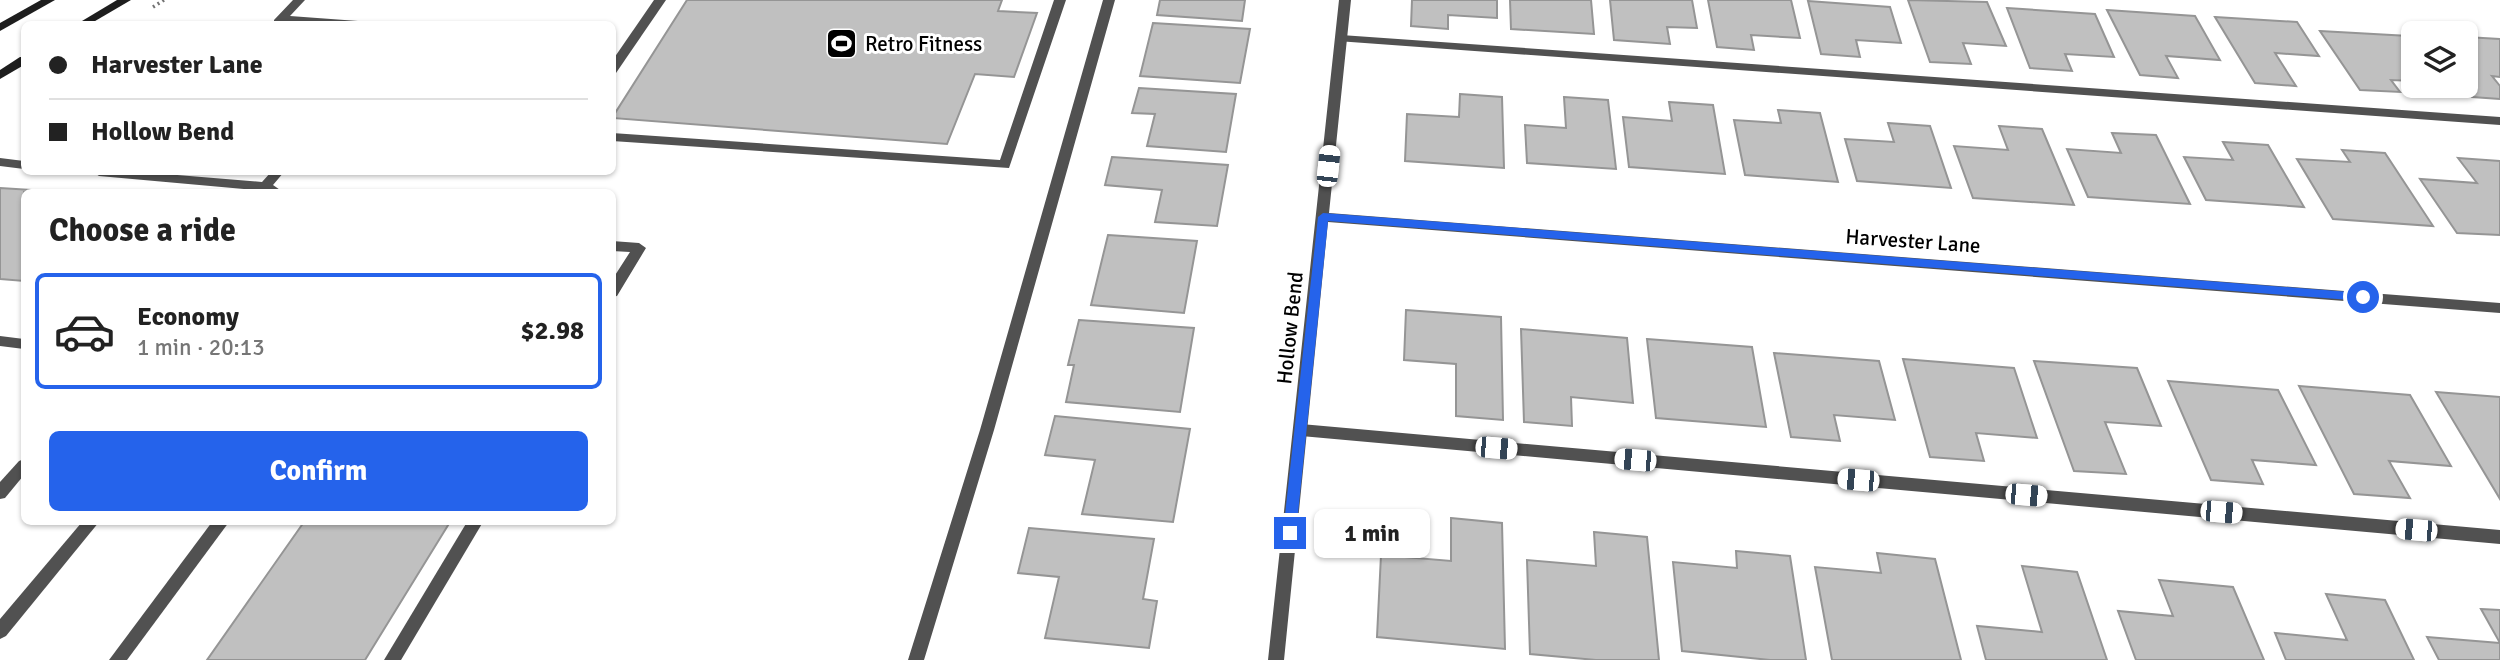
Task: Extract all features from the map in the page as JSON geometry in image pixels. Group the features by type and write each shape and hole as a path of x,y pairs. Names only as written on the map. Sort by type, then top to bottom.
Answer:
{"main road":[{"path":"0,28 49,0"},
{"path":"88,21 125,0"},
{"path":"0,62 18,68"},
{"path":"0,75 18,68"}],"street":[{"path":"279,21 299,0"},
{"path":"616,64 660,0"},
{"path":"616,137 1005,165 1060,0"},
{"path":"916,660 987,430 1109,0"},
{"name":"Hollow Bend","path":"1276,660 1345,0"},
{"path":"1341,39 2500,121"},
{"path":"616,43 630,45"},
{"path":"0,162 21,165"},
{"path":"126,175 249,189"},
{"name":"Harvester Lane","path":"1323,217 2500,308"},
{"path":"616,246 639,248 616,285"},
{"path":"0,341 21,344"},
{"path":"1301,430 2500,537"},
{"path":"0,493 21,468"},
{"path":"0,631 88,525"},
{"path":"117,660 219,525"},
{"path":"392,660 473,525"}],"building":[{"name":"Retro Fitness","path":"687,0 1002,0 998,11 1037,13 1014,77 975,74 947,144 616,118 616,112"},
{"path":"1160,0 1245,0 1242,21 1157,15"},
{"path":"1412,0 1497,0 1497,18 1448,15 1448,29 1411,26"},
{"path":"1510,0 1591,0 1594,34 1511,29"},
{"path":"1610,0 1692,0 1697,28 1667,27 1670,44 1614,40"},
{"path":"1708,0 1791,0 1800,38 1751,35 1754,50 1717,47"},
{"path":"1908,0 1987,2 2006,46 1963,43 1971,64 1930,62"},
{"path":"1808,1 1890,7 1901,43 1856,40 1860,57 1821,54"},
{"path":"2007,8 2095,14 2114,57 2065,54 2072,71 2030,68"},
{"path":"2107,10 2195,16 2220,60 2166,56 2178,78 2140,75"},
{"path":"2215,17 2297,22 2319,56 2275,53 2296,86 2255,83"},
{"path":"1153,23 1250,29 1240,83 1140,76"},
{"path":"2320,31 2401,36 2401,80 2391,80 2400,92 2360,90"},
{"path":"2478,38 2500,39 2500,77 2492,76 2500,86 2500,99 2478,97"},
{"path":"1139,88 1236,94 1226,152 1147,146 1155,114 1132,113"},
{"path":"1460,94 1502,97 1504,168 1405,161 1407,114 1459,117"},
{"path":"1564,97 1608,100 1616,169 1527,163 1525,125 1566,128"},
{"path":"1669,102 1713,105 1725,174 1629,167 1623,117 1672,121"},
{"path":"1778,110 1820,113 1838,182 1745,175 1734,120 1781,123"},
{"path":"1888,123 1930,126 1951,188 1857,181 1845,139 1894,142"},
{"path":"1999,126 2042,129 2074,205 1973,198 1954,146 2008,150"},
{"path":"2112,133 2156,135 2190,204 2088,197 2067,149 2121,153"},
{"path":"2223,142 2268,145 2304,207 2206,200 2184,157 2233,160"},
{"path":"2342,150 2385,153 2433,226 2333,219 2297,159 2350,162"},
{"path":"1112,157 1228,165 1217,226 1155,222 1162,190 1105,185"},
{"path":"2458,158 2500,161 2500,235 2457,233 2420,179 2477,183"},
{"path":"0,188 21,189 21,281 0,279"},
{"path":"1108,235 1197,241 1184,313 1091,305"},
{"path":"1406,310 1501,317 1503,420 1456,416 1456,364 1404,360"},
{"path":"1079,320 1194,328 1180,412 1066,402 1074,365 1068,365"},
{"path":"1521,329 1627,338 1633,403 1571,397 1572,426 1524,422"},
{"path":"1647,339 1752,347 1766,427 1656,418"},
{"path":"1774,353 1879,361 1895,420 1834,415 1840,441 1791,437"},
{"path":"1903,359 2014,368 2037,438 1976,433 1984,461 1930,457"},
{"path":"2034,361 2137,368 2161,426 2105,422 2126,474 2074,471"},
{"path":"2168,381 2278,390 2316,465 2252,460 2263,484 2211,480"},
{"path":"2299,386 2410,395 2451,466 2389,461 2410,498 2354,494"},
{"path":"2436,392 2500,397 2500,499"},
{"path":"1055,416 1190,429 1173,522 1082,514 1095,460 1045,455"},
{"path":"1451,518 1502,523 1505,649 1377,637 1381,555 1451,561"},
{"path":"302,525 448,525 365,660 207,660"},
{"path":"1029,528 1154,539 1143,599 1157,601 1149,648 1045,638 1059,577 1018,573"},
{"path":"1594,532 1647,537 1659,660 1596,660 1530,654 1527,560 1596,566"},
{"path":"1736,551 1790,556 1806,660 1770,660 1682,651 1673,562 1737,568"},
{"path":"1877,553 1935,559 1961,660 1832,660 1815,567 1881,573"},
{"path":"2022,566 2077,572 2107,660 1986,660 1977,626 2042,632"},
{"path":"2159,580 2233,587 2264,660 2136,660 2118,611 2173,616"},
{"path":"2326,594 2385,600 2414,660 2286,660 2275,633 2347,640"},
{"path":"2481,609 2500,610 2500,643"},
{"path":"2427,637 2500,643 2500,660 2439,660"}],"place":[{"name":"Retro Fitness","path":"842,44"}],"route":[{"path":"1290,533 1323,217 2363,297"}]}
